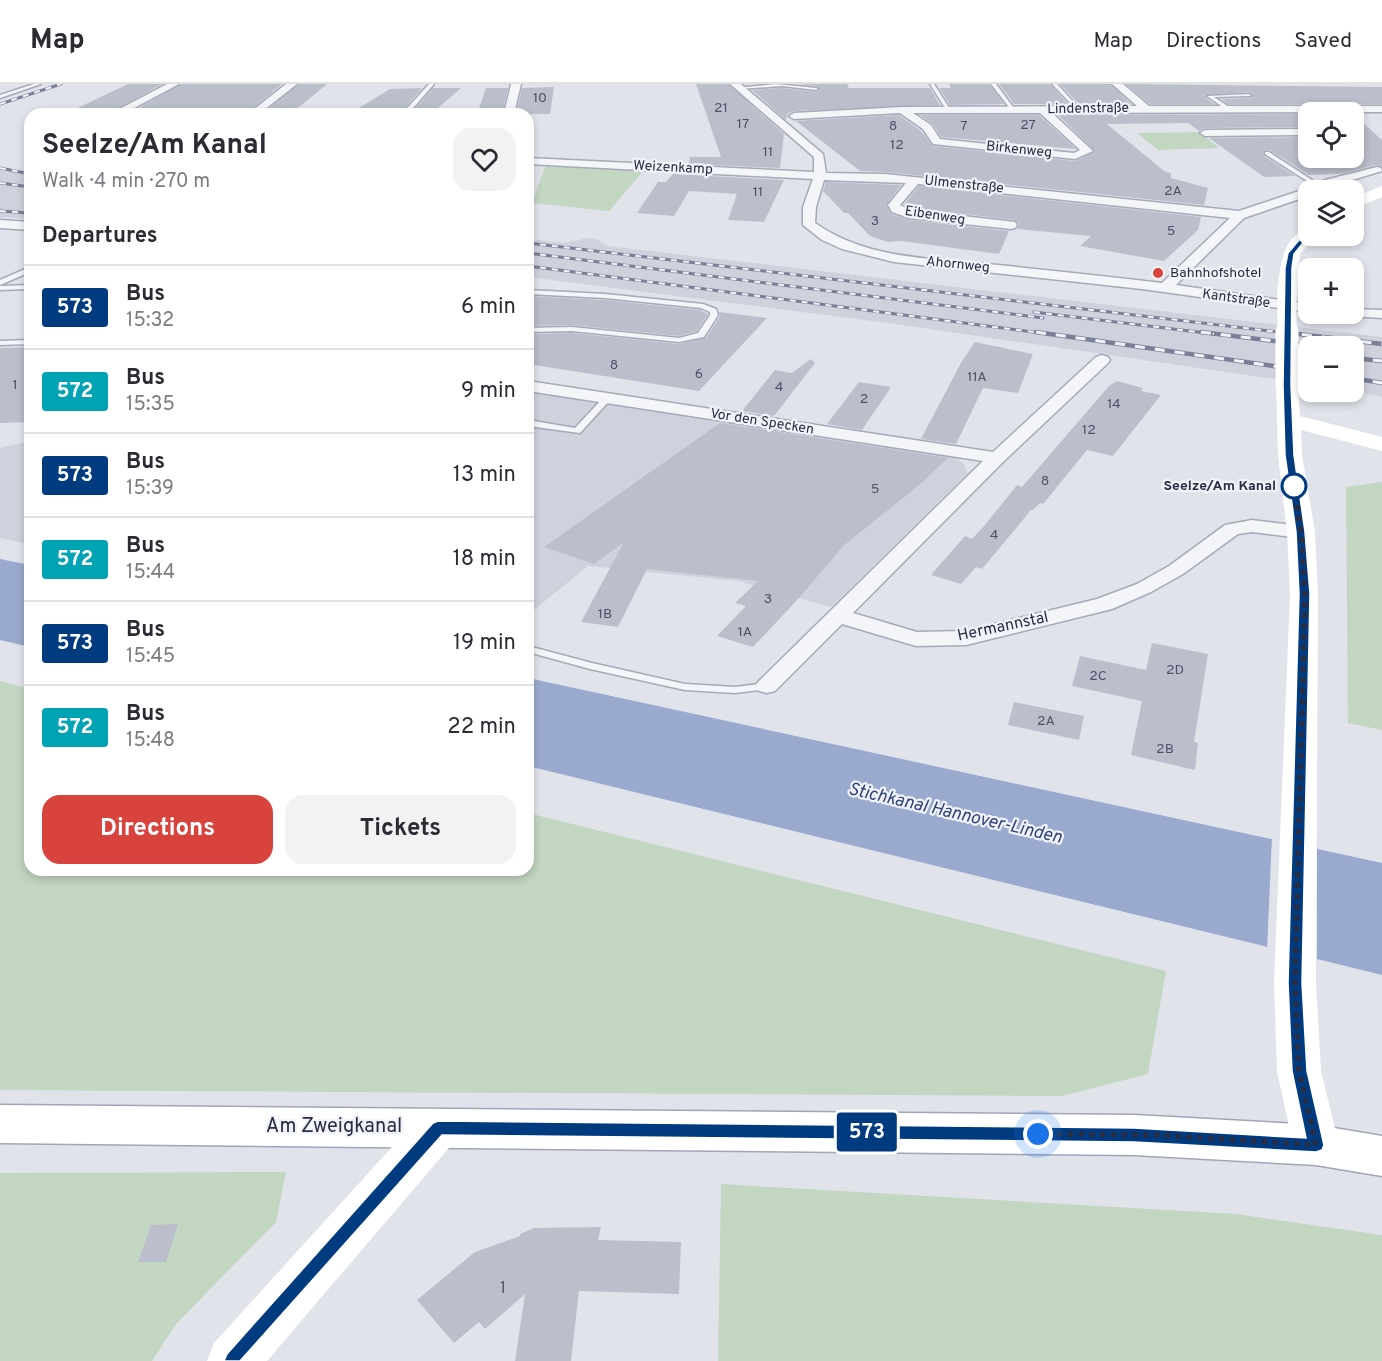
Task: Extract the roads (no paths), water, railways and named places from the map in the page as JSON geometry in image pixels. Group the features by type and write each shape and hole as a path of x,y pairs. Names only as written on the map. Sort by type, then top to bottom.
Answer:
{"main road":[{"path":"1364,199 1382,191"},
{"path":"1298,245 1291,253 1287,295 1289,431 1301,532 1305,594 1297,826 1295,983 1299,1071 1316,1145"},
{"path":"1289,431 1356,445 1379,443"},
{"name":"Am Zweigkanal","path":"0,1124 1134,1135 1316,1145 1382,1156"},
{"path":"233,1361 438,1128"}],"street":[{"path":"127,108 174,84"},
{"path":"260,108 292,84"},
{"path":"510,108 516,84"},
{"path":"1117,84 1145,108"},
{"path":"737,86 819,156 822,166 818,176"},
{"path":"1293,108 1298,112"},
{"name":"Lindenstraße","path":"794,116 902,110 1382,109"},
{"name":"Birkenweg","path":"902,110 927,127 937,142 1075,156 1087,151 1042,110"},
{"path":"1205,133 1298,132"},
{"name":"Weizenkamp","path":"534,161 818,176"},
{"path":"1337,180 1377,170"},
{"name":"Ulmenstraße","path":"818,176 885,177 1240,215"},
{"name":"Ahornweg","path":"818,176 807,215 809,225 832,241 850,248 918,261 1165,288"},
{"name":"Eibenweg","path":"915,180 894,205 896,209 909,214 1011,225"},
{"path":"1165,288 1240,215 1298,192"},
{"path":"0,224 24,226"},
{"name":"Kantstraße","path":"1165,288 1229,299 1298,307"},
{"path":"1364,313 1382,314"},
{"path":"767,686 997,458 1102,360"},
{"name":"Vor den Specken","path":"534,387 997,458"},
{"name":"Hermannstal","path":"838,616 916,639 966,638 1104,604 1144,588 1176,570 1232,529 1252,526 1301,532"}],"lane":[{"path":"0,97 39,84"},
{"path":"410,108 432,84"},
{"path":"932,84 949,110"},
{"path":"993,84 1014,110"},
{"path":"1054,84 1079,109"},
{"path":"737,86 786,85 816,89"},
{"path":"1227,108 1209,96 1249,95"},
{"path":"1267,153 1299,180"},
{"path":"0,283 24,272"},
{"path":"0,288 24,287"},
{"path":"534,292 605,296 703,306 713,311 714,315 701,335 679,340 572,329 534,330"},
{"path":"0,344 24,342"},
{"path":"534,424 577,431 608,398"},
{"path":"534,651 590,666 685,687 735,690 767,686"}],"water":[{"path":"0,559 24,564 24,646 0,640"},
{"name":"Stichkanal Hannover-Linden","path":"534,679 1382,863 1382,975 534,767"}],"railway":[{"path":"0,104 61,84"},
{"path":"0,168 24,173"},
{"path":"0,183 24,186"},
{"path":"0,211 24,213"},
{"path":"534,244 1295,334"},
{"path":"534,254 1043,318"},
{"path":"534,267 1048,334"},
{"path":"1034,312 1214,334"},
{"path":"1036,332 1298,370"},
{"path":"1201,332 1298,344"},
{"path":"1282,332 1382,344"},
{"path":"1364,359 1382,361"},
{"path":"1364,380 1382,383"}],"place":[{"name":"Bahnhofshotel","path":"1158,273"},
{"name":"Seelze/Am Kanal","path":"1294,486"}]}
